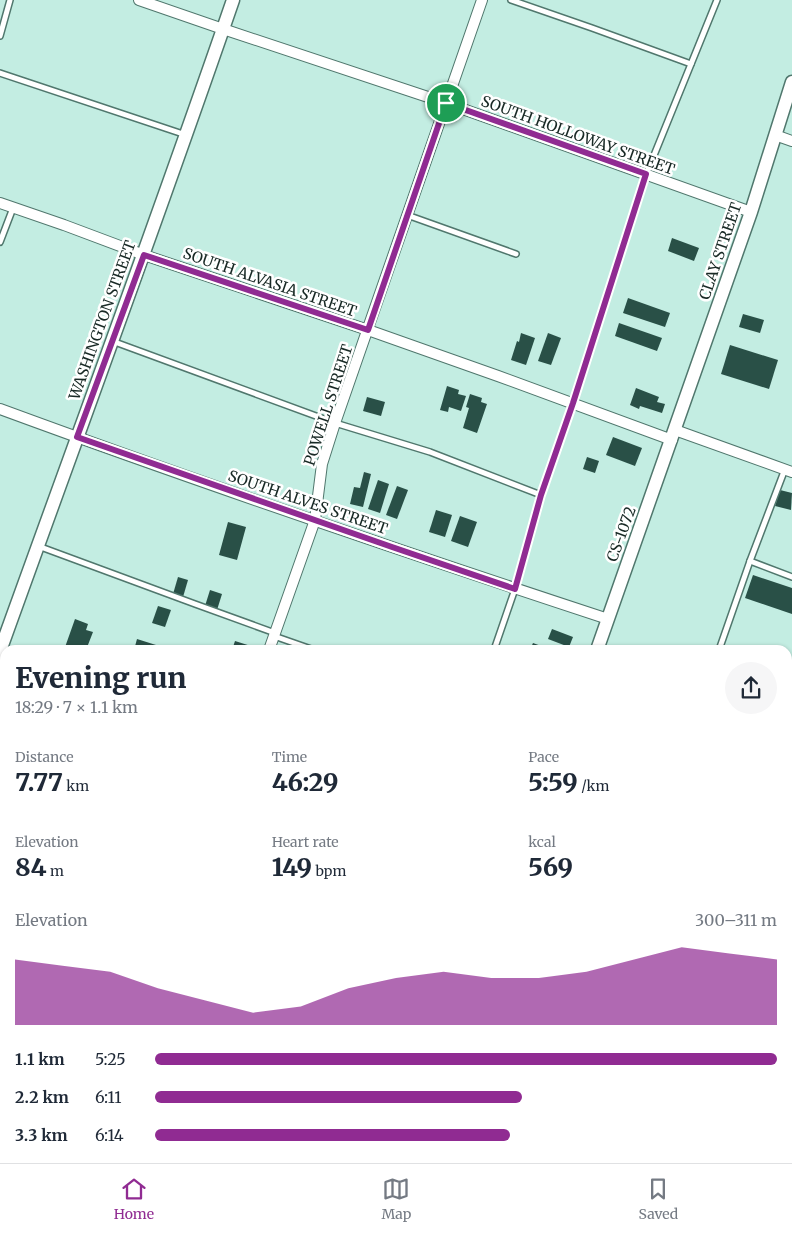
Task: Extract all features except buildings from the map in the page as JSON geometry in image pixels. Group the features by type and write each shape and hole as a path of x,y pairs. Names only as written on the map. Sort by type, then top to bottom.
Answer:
{"street":[{"name":"SOUTH HOLLOWAY STREET","path":"139,0 446,103 751,212"},
{"name":"WASHINGTON STREET","path":"3,645 144,255 233,0"},
{"name":"POWELL STREET","path":"271,645 316,520 322,464 335,423 482,0"},
{"name":"CLAY STREET","path":"674,435 751,212 792,82"},
{"path":"775,135 792,141"},
{"name":"SOUTH ALVASIA STREET","path":"0,203 144,255 368,330 573,403 788,471"},
{"name":"SOUTH ALVES STREET","path":"0,409 515,589 608,619"},
{"name":"CS-1072","path":"599,645 674,435"}],"lane":[{"path":"0,36 10,0"},
{"path":"511,0 691,64"},
{"path":"496,645 515,589 541,495 573,403 646,174 717,0"},
{"path":"0,73 186,135"},
{"path":"0,242 13,208"},
{"path":"407,216 516,254"},
{"path":"112,341 335,423 430,452 541,495"},
{"path":"721,645 750,561 788,471"},
{"path":"38,546 302,645"},
{"path":"750,561 792,577"}],"route":[{"path":"446,103 646,174 573,403 541,495 515,589 77,437 144,255 368,330 446,103"}]}
